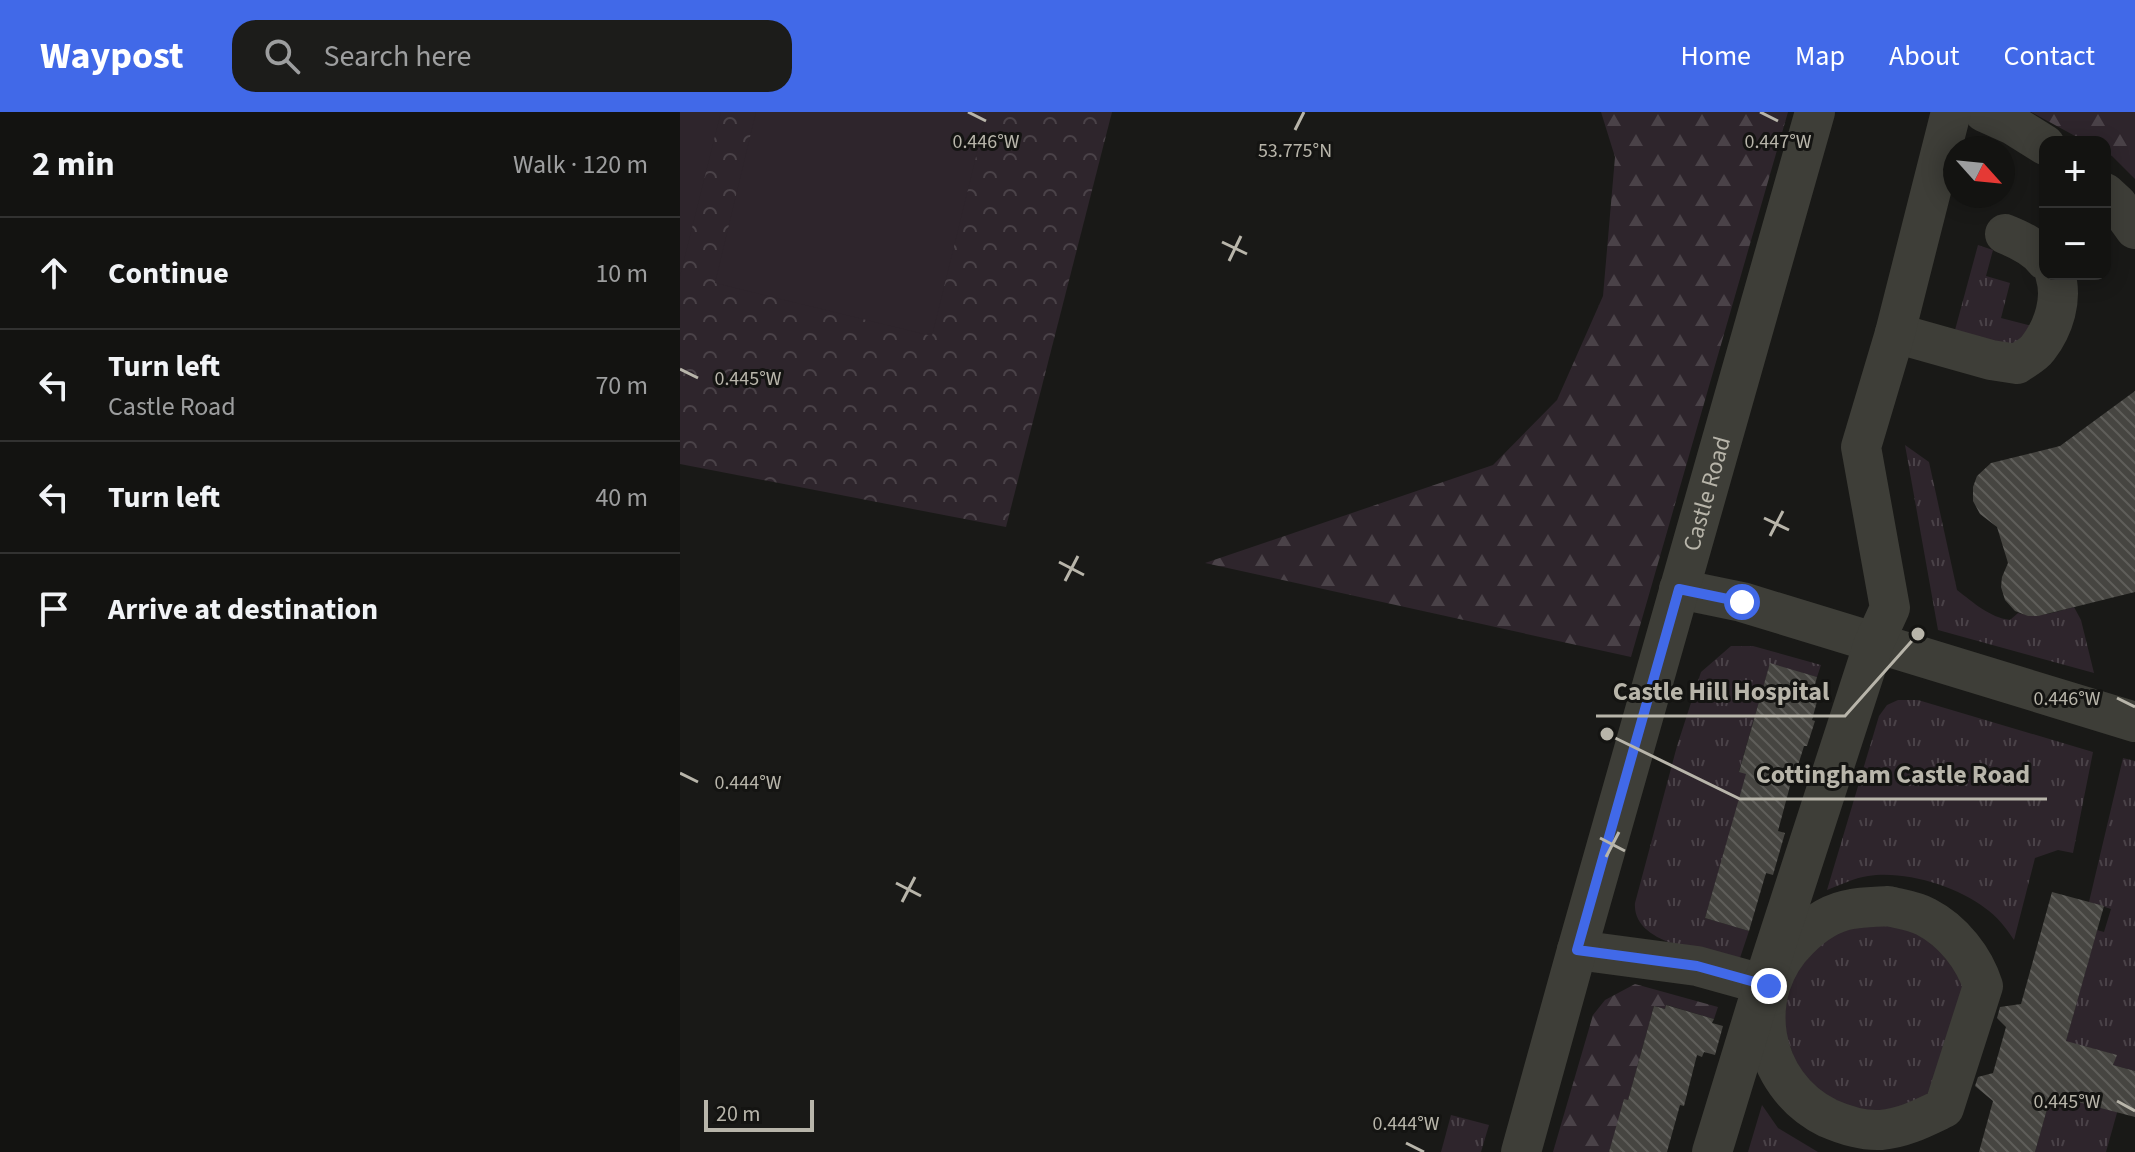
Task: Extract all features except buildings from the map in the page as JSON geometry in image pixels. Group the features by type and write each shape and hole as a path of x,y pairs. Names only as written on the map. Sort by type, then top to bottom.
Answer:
{"street":[{"name":"Castle Road","path":"1521,1152 1815,112"},
{"path":"1712,1152 1874,643 1890,608 1861,447 1895,333 1951,112"},
{"path":"1984,112 2039,141"},
{"path":"2111,198 2135,229"},
{"path":"2005,234 2021,240 2039,254"},
{"path":"1895,333 1991,360 2017,364 2036,351 2052,324 2059,300 2056,280"},
{"path":"1679,589 1742,602 2135,722"},
{"path":"1888,906 1925,916 1957,939 1978,971 1983,986 1944,1108 1912,1124 1878,1130 1843,1125 1812,1110 1787,1086 1771,1055 1764,1021 1766,986 1786,951 1814,924 1849,909 1888,906"},
{"path":"1577,950 1697,966 1766,986"}],"green space":[{"path":"680,112 1112,112 1006,527 680,464"},
{"path":"680,112 721,112 680,276"},
{"path":"756,112 987,112 932,336 715,283"},
{"path":"1601,112 1788,112 1631,657 1205,563 1493,465 1557,400 1603,296 1615,157"},
{"path":"2031,112 2135,112 2135,179 2111,155 2111,136 2075,136"},
{"path":"1978,245 1993,250 1986,276 2010,283 2001,318 2032,326 2015,344 1955,330"},
{"path":"1905,445 1929,462 1957,590 1988,613 2010,620 2018,613 2039,615 2074,607 2081,620 2094,673 1938,630"},
{"path":"1731,646 1753,646 1821,665 1817,677 1770,664 1739,771 1787,786 1737,808 1705,918 1749,931 1740,958 1693,949 1659,938 1646,929 1637,917 1635,903 1677,746 1701,672"},
{"path":"1898,700 1918,700 2093,752 2073,853 2058,850 2035,858 2014,940 2001,922 1985,908 1960,893 1930,882 1898,875 1868,876 1827,890 1879,716 1887,705"},
{"path":"2123,758 2135,761 2135,1071 2113,1065 2116,1055 2091,1048 2060,1062 2097,930 2104,932 2111,909 2089,902"},
{"path":"1888,906 1983,986 1912,1124 1812,1110 1769,986 1786,951"},
{"path":"1635,984 1718,1007 1714,1019 1667,1005 1665,1009 1654,1006 1628,1100 1609,1152 1553,1152 1593,1015 1605,1000"},
{"path":"2057,1073 2120,1102 2106,1152 2035,1152"},
{"path":"1762,1105 1778,1128 1818,1152 1748,1152"},
{"path":"1451,1115 1489,1125 1481,1152 1441,1152"}],"place":[{"name":"Castle Hill Hospital","path":"1918,634"},
{"name":"Cottingham Castle Road","path":"1607,734"}],"route":[{"path":"1742,602 1679,589 1577,950 1697,966 1769,986"}]}
